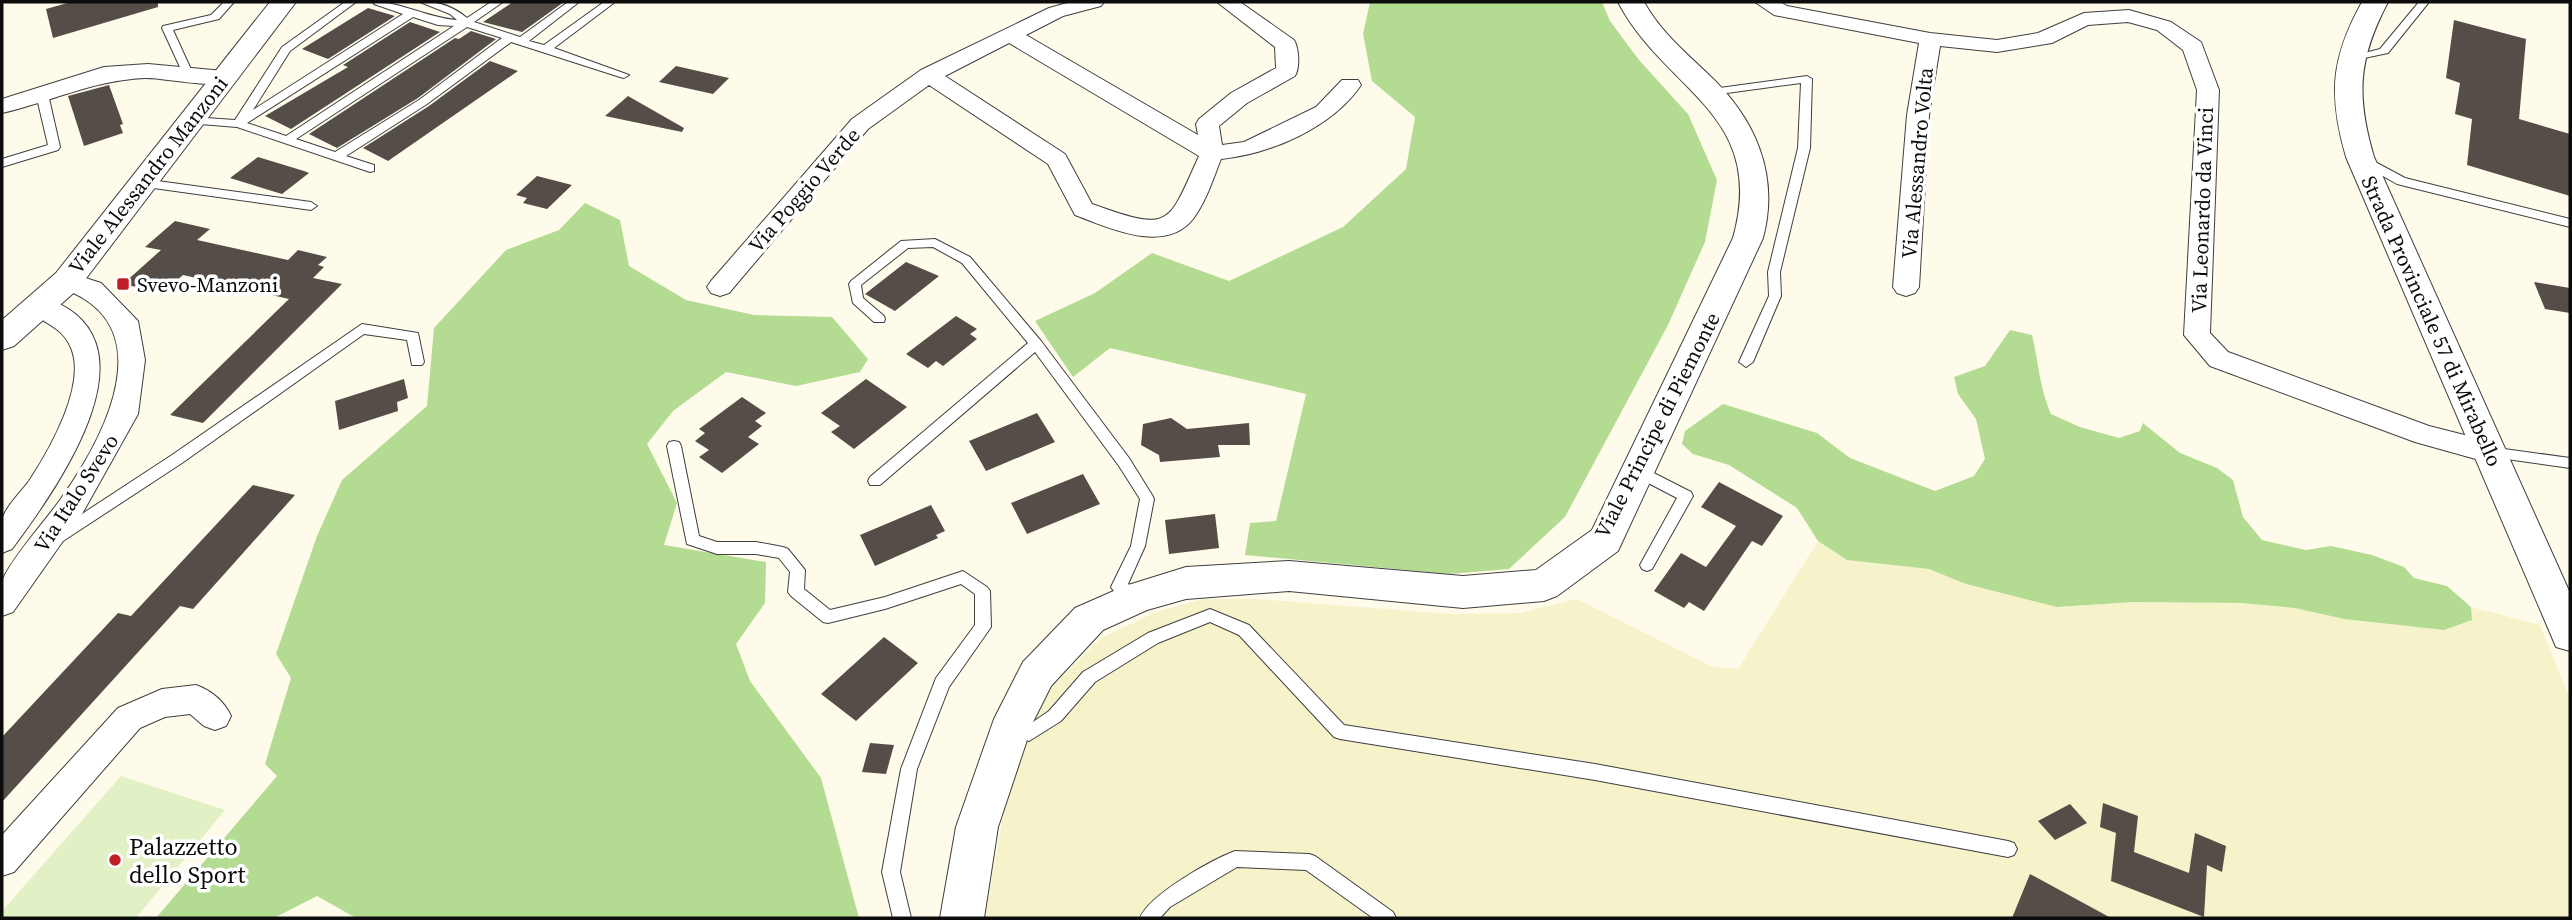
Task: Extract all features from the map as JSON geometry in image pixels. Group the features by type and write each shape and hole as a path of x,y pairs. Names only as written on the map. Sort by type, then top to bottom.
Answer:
{"street":[{"name":"Viale Alessandro Manzoni","path":"2,338 67,281 283,2"},
{"name":"Via Poggio Verde","path":"720,287 860,124 929,75 1056,12 1094,2"},
{"path":"929,75 1058,159 1083,209 1128,225 1163,229 1182,216 1212,153 1207,124 1239,98 1287,71 1286,46 1227,2"},
{"name":"Viale Principe di Piemonte","path":"962,918 977,827 1014,719 1037,674 1089,619 1138,597 1186,583 1289,576 1463,592 1544,585 1605,540 1697,351 1754,222 1756,190 1749,152 1739,130 1712,92 1645,26 1631,2"},
{"name":"Via Leonardo da Vinci","path":"1765,2 1781,11 1930,38 1997,46 2044,38 2084,19 2129,16 2164,26 2193,47 2208,89 2197,335 2220,359 2425,435 2490,452"},
{"name":"Strada Provinciale 57 di Mirabello","path":"2375,2 2360,28 2348,61 2347,109 2360,158 2490,452 2563,602 2570,635"},
{"path":"1012,36 1120,102 1212,153 1249,149 1324,112 1350,85"},
{"name":"Via Alessandro Volta","path":"1906,287 1918,116 1930,38"},
{"path":"2,106 104,74 148,71 224,78"},
{"name":"Via Italo Svevo","path":"2,603 72,506 105,452 124,414 132,360 125,321 92,289 67,281"},
{"name":"Via Italo Svevo","path":"2,541 36,496 59,456 88,386 85,342 58,313 39,305"},
{"path":"59,456 105,452"},
{"path":"2,860 129,719 162,703 196,699 215,716"}],"lane":[{"path":"189,76 167,28 215,17 229,2"},
{"path":"238,124 286,48 351,2"},
{"path":"378,2 438,23 468,24 624,75"},
{"path":"425,2 454,12 468,24"},
{"path":"286,141 498,2"},
{"path":"522,41 574,2"},
{"path":"546,49 610,2"},
{"path":"2348,61 2384,51 2424,2"},
{"path":"238,124 412,13"},
{"path":"336,157 422,102 509,38"},
{"path":"1712,92 1807,79 1804,148 1773,272 1775,296 1746,362"},
{"path":"2,163 54,147 42,94"},
{"path":"192,121 238,124 370,168"},
{"path":"2360,158 2401,181 2570,222"},
{"path":"144,183 311,206"},
{"path":"879,319 857,300 855,284 905,244 935,243 966,260 1036,344 1124,462 1147,499 1138,546 1119,587 1138,597"},
{"path":"42,547 177,459 362,329 414,336 417,362"},
{"path":"875,481 1036,344"},
{"path":"674,446 692,540 718,548 756,548 783,553 798,570 796,592 828,617 885,603 963,577 982,591 983,627 942,684 909,769 891,872 902,918"},
{"path":"2490,452 2570,463"},
{"path":"1638,471 1686,496 1647,565"},
{"path":"1014,719 1029,734 1055,716 1089,677 1153,638 1210,615 1244,630 1340,732 1595,772 2008,849"},
{"path":"1149,918 1164,901 1235,859 1309,862 1387,918"}],"shaded area":[{"path":"1818,541 1847,560 1929,569 1966,584 2057,607 2133,602 2241,603 2295,608 2344,619 2444,630 2472,620 2471,607 2540,625 2570,699 2570,918 985,918 1014,753 1048,690 1101,638 1156,612 1203,599 1257,599 1450,614 1520,613 1577,599 1713,667 1738,669"}],"green space":[{"path":"1370,2 1602,2 1610,21 1639,60 1688,114 1717,180 1705,242 1668,325 1565,517 1509,569 1449,574 1245,555 1250,523 1276,521 1306,394 1110,348 1073,377 1035,321 1095,293 1152,253 1229,281 1343,227 1406,169 1415,117 1372,81 1363,34"},
{"path":"585,203 620,220 629,266 686,300 754,315 832,317 868,359 860,372 796,386 726,372 673,411 647,444 677,503 664,545 766,562 765,603 736,644 750,681 821,778 859,918 356,918 317,896 274,918 156,918 277,776 265,764 291,678 276,654 317,536 342,480 427,406 434,328 506,250 559,230"},
{"path":"2010,330 2032,335 2051,414 2080,427 2119,438 2140,431 2143,423 2180,453 2217,468 2233,480 2243,517 2262,540 2306,550 2331,546 2372,555 2404,567 2414,578 2447,586 2471,607 2472,620 2444,630 2344,619 2295,608 2241,603 2133,602 2057,607 1966,584 1929,569 1847,560 1818,541 1797,508 1729,465 1693,454 1682,444 1685,431 1723,404 1817,433 1850,458 1935,491 1974,476 1985,459 1976,419 1958,394 1954,377 1985,366"},
{"name":"Palazzetto dello Sport","path":"121,776 225,810 136,918 2,918 2,911"}],"building":[{"path":"71,2 158,2 158,7 53,38 46,9"},
{"path":"513,2 564,2 522,32 483,22"},
{"path":"368,8 395,16 328,59 302,49"},
{"path":"2454,20 2526,39 2519,119 2570,134 2570,196 2467,165 2472,119 2455,114 2460,83 2446,78"},
{"path":"410,22 440,32 291,129 265,116 348,67 343,65"},
{"path":"471,31 496,39 418,98 337,148 309,134 455,38 459,39"},
{"path":"490,61 518,71 388,161 363,148 429,106"},
{"path":"676,66 729,78 713,94 659,82"},
{"path":"109,85 123,124 120,125 123,133 84,146 68,96"},
{"path":"628,96 684,128 682,132 605,116"},
{"path":"258,157 309,173 282,194 230,178"},
{"path":"537,176 572,185 547,209 523,203 527,198 516,195"},
{"path":"175,221 210,229 197,240 288,260 298,250 327,257 318,265 324,267 313,278 342,284 203,423 170,415 289,299 183,275 163,293 123,284 161,250 145,247"},
{"path":"906,262 939,276 895,311 865,294"},
{"path":"2534,282 2570,288 2570,313 2545,309"},
{"path":"956,316 977,329 970,334 977,339 943,366 936,361 928,368 906,354"},
{"path":"404,379 408,398 397,402 398,411 339,430 335,401"},
{"path":"866,379 907,407 854,449 831,432 840,426 821,413"},
{"path":"742,397 766,413 755,421 762,426 748,437 759,444 722,473 699,457 709,450 695,441 705,433 699,429"},
{"path":"1037,413 1055,442 986,471 969,441"},
{"path":"1171,418 1187,429 1249,423 1250,445 1218,445 1220,457 1160,462 1159,455 1141,445 1143,424"},
{"path":"1083,474 1100,504 1027,534 1011,503"},
{"path":"1719,482 1783,516 1762,546 1752,541 1704,611 1689,602 1684,608 1654,591 1681,553 1706,567 1736,526 1701,507"},
{"path":"253,485 295,495 193,609 180,606 2,802 2,737 118,613 131,616"},
{"path":"931,505 945,531 936,535 938,538 875,566 860,535"},
{"path":"1215,514 1219,548 1169,554 1165,520"},
{"path":"884,637 918,663 856,721 821,694"},
{"path":"870,743 894,745 886,774 862,772"},
{"path":"2103,803 2138,816 2134,852 2189,873 2195,833 2226,846 2222,872 2207,865 2204,917 2111,881 2116,833 2100,827"},
{"path":"2070,804 2087,823 2055,840 2038,821"},
{"path":"2030,874 2111,918 2012,918"}],"place":[{"name":"Svevo-Manzoni","path":"123,284"},
{"name":"Palazzetto dello Sport","path":"115,860"}]}
